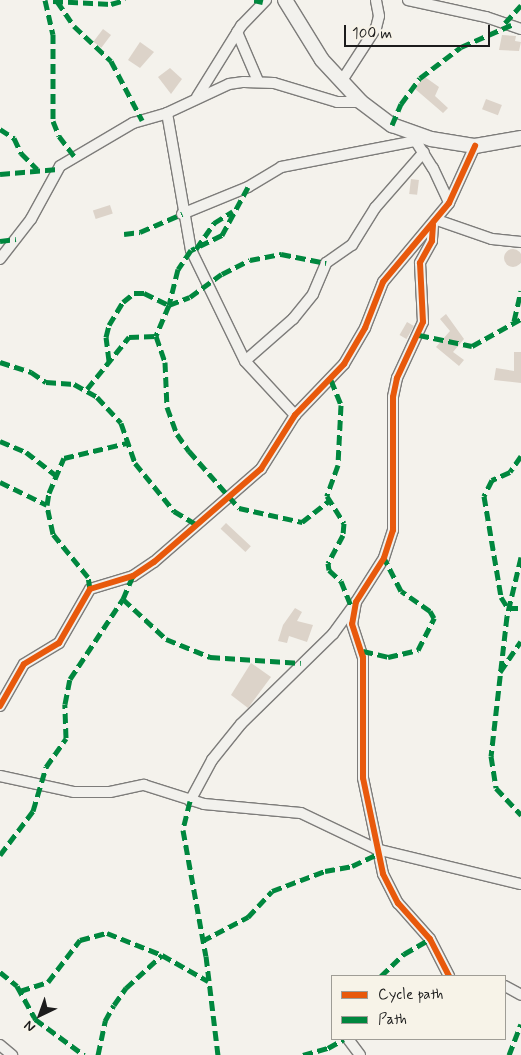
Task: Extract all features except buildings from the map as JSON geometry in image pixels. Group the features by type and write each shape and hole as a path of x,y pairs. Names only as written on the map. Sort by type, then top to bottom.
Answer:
{"street":[{"path":"194,102 238,32 266,0"},
{"path":"285,0 303,34 341,82 361,102 392,125 412,136 475,146 521,138"},
{"path":"341,82 376,28 380,16 376,0"},
{"path":"408,0 486,17 521,29"},
{"path":"238,32 258,81"},
{"path":"0,259 31,219 60,166 121,129 194,102 229,84 258,81 337,102 361,102"},
{"path":"167,113 182,214 191,250 245,361 295,415"},
{"path":"412,136 424,152 448,204"},
{"path":"182,214 248,187 281,167 412,136"},
{"path":"0,706 24,664 60,643 90,589 133,576 215,511 262,469 295,415 344,364 365,328 383,282 435,222 448,204 475,146"},
{"path":"245,361 293,319 313,294 326,263 352,245 375,208 424,152"},
{"path":"435,222 492,239 521,242"},
{"path":"190,801 212,760 240,724 333,634 384,558 393,530 393,397 423,322 420,263 432,241 435,222"},
{"path":"356,602 352,624 363,657 363,778 376,849 389,890 430,938 448,975"},
{"path":"0,776 74,792 151,786 190,801 313,816 376,849 521,884"},
{"path":"506,987 521,996"},
{"path":"349,1040 360,1055"},
{"path":"0,1045 12,1055"}],"marked path":[{"path":"45,0 53,34 53,121 59,136 74,156"},
{"path":"53,1 111,4 125,0"},
{"path":"254,0 263,2"},
{"path":"57,1 74,26 111,61 142,120"},
{"path":"505,23 521,5"},
{"path":"392,125 401,104 420,78 461,47 511,25"},
{"path":"0,129 14,138 21,153 37,169"},
{"path":"0,174 58,169"},
{"path":"248,187 222,235 191,250 178,269 169,305 156,336 165,362 167,407 177,434 189,451 239,508 302,522 329,501"},
{"path":"196,249 214,223 233,211"},
{"path":"124,234 140,232 182,214"},
{"path":"0,241 16,239"},
{"path":"109,361 106,337 109,325 123,302 134,293 144,293 169,305 190,297 222,274 250,260 281,254 326,263"},
{"path":"514,321 521,291"},
{"path":"419,335 472,346 521,319"},
{"path":"87,389 129,337 156,336"},
{"path":"0,362 31,372 46,382 74,384 97,397 121,423 135,463 174,511 197,525"},
{"path":"331,380 341,405 338,465 327,496 344,523 343,535 328,563 329,570 341,581 352,608"},
{"path":"0,441 26,452 55,475"},
{"path":"90,589 88,577 53,534 47,505 49,493 64,458 127,443"},
{"path":"521,456 510,472 492,480 484,496 501,597 508,608 521,608"},
{"path":"0,482 47,505"},
{"path":"521,557 507,616 491,756 496,788 521,815"},
{"path":"363,651 388,657 418,650 434,618 430,611 401,591 384,558"},
{"path":"0,855 33,811 46,767 66,738 65,704 70,679 123,599 133,576"},
{"path":"123,599 166,639 210,657 301,663"},
{"path":"500,672 521,641"},
{"path":"190,801 183,830 206,956 218,1055"},
{"path":"202,941 248,917 272,891 325,871 352,866 378,854"},
{"path":"20,991 48,982 80,940 107,933 162,955 208,981"},
{"path":"382,975 404,954 430,939"},
{"path":"98,1055 105,1021 114,1005 126,988 162,955"},
{"path":"0,972 17,986 35,1019 84,1055"},
{"path":"509,1055 521,1024"},
{"path":"303,1055 328,1048 342,1040"}],"cycle path":[{"path":"0,706 24,664 59,643 90,589 133,576 154,562 261,469 295,415 344,364 365,328 383,282 449,203 475,146"},
{"path":"433,225 432,241 420,263 423,322 397,378 393,397 393,530 384,558 356,602 352,624 363,657 363,778 383,874 398,903 430,939 448,975"}]}
